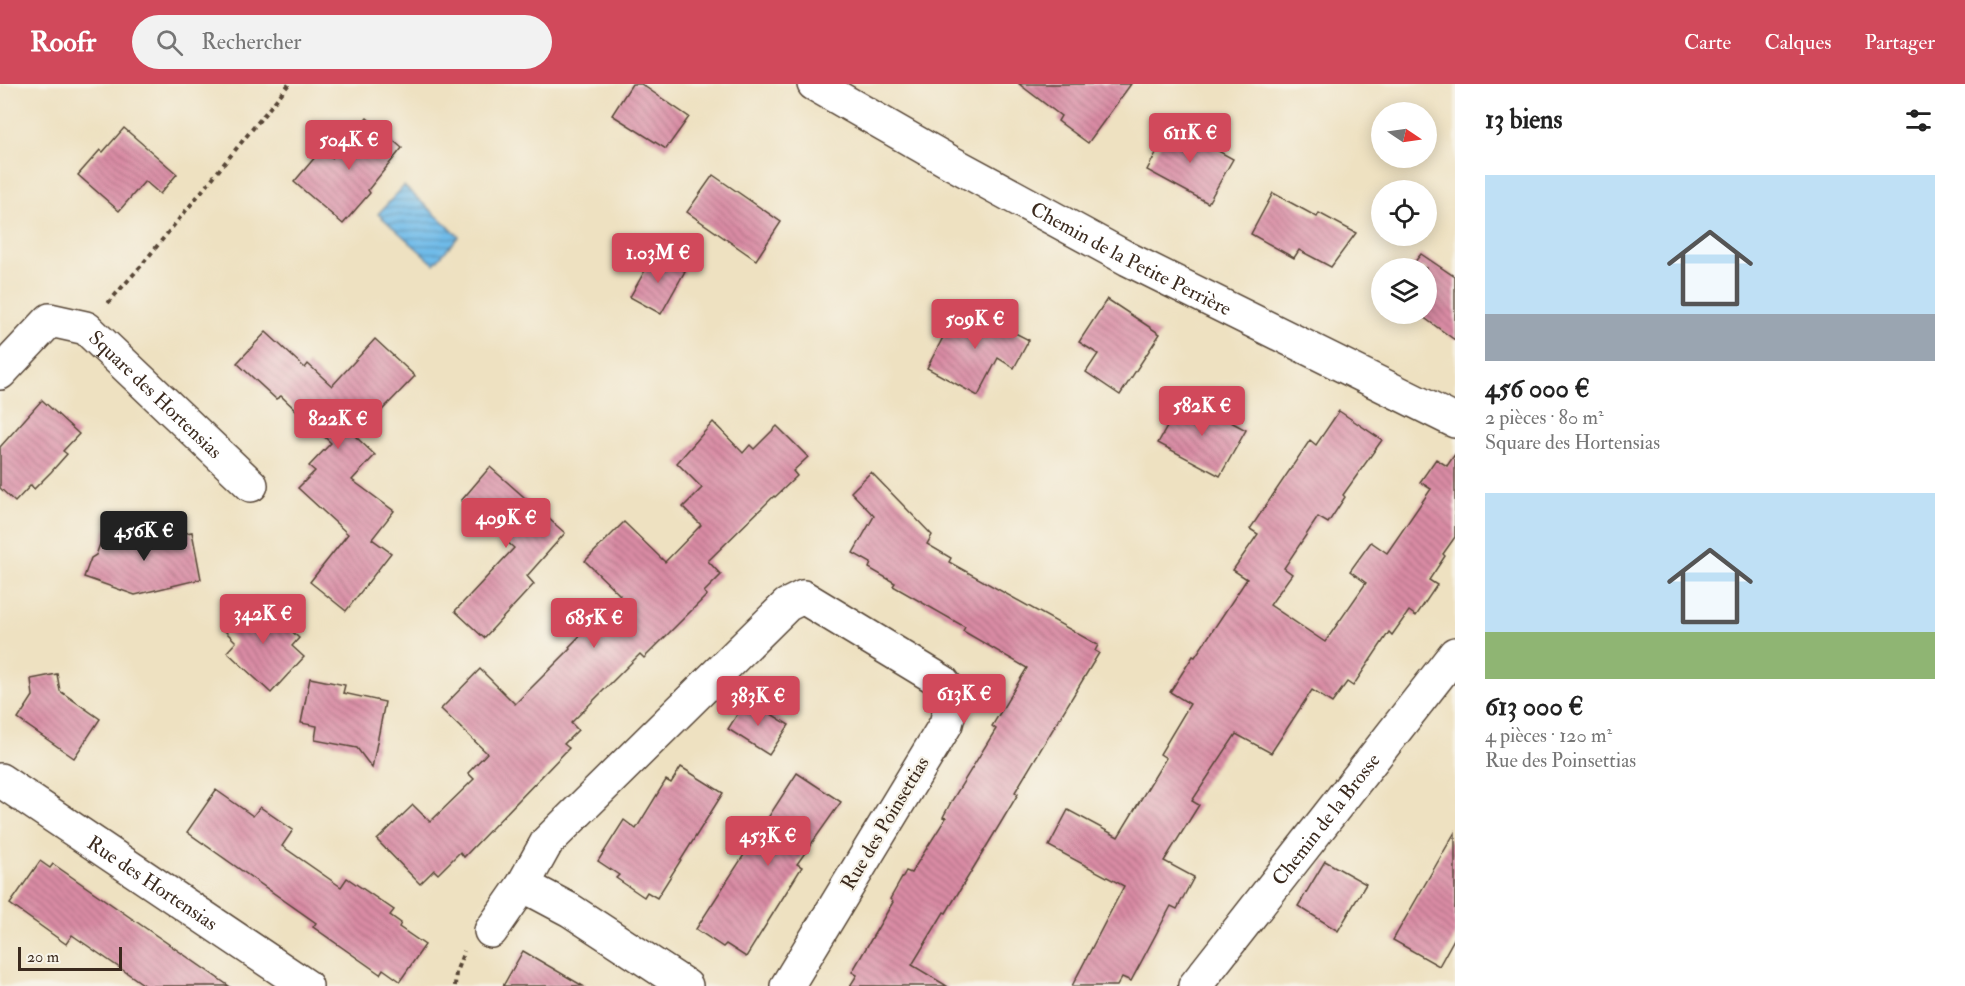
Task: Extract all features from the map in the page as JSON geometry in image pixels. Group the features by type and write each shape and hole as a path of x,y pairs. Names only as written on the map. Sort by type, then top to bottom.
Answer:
{"street":[{"name":"Chemin de la Petite Perrière","path":"814,84 950,162 1128,259 1455,421"},
{"name":"Square des Hortensias","path":"0,373 50,320 86,328 251,485"},
{"name":"Rue des Poinsettias","path":"491,930 523,885 547,842 787,605 803,597 943,682 952,696 946,724 787,986"},
{"name":"Chemin de la Brosse","path":"1195,986 1455,654"},
{"name":"Rue des Hortensias","path":"0,780 306,986"},
{"path":"523,885 570,910 686,986"}],"path":[{"path":"86,328 140,267 289,84"}],"water":[{"path":"404,186 459,236 434,264 378,214"}],"building":[{"path":"632,84 641,84 689,117 666,149 612,115"},
{"path":"1019,84 1131,84 1088,143 1058,121 1061,116"},
{"path":"367,118 402,148 368,190 370,193 343,224 294,182 322,149 332,158"},
{"path":"1171,125 1233,159 1208,203 1147,170"},
{"path":"124,128 177,174 160,194 145,181 119,211 78,175"},
{"path":"713,175 781,222 756,260 687,212"},
{"path":"1273,193 1317,217 1319,213 1356,233 1331,267 1299,250 1294,258 1251,234"},
{"path":"655,253 685,271 661,314 630,297"},
{"path":"1437,265 1455,277 1455,340 1433,324 1437,324"},
{"path":"1107,299 1160,334 1120,395 1086,372 1098,354 1079,342"},
{"path":"960,305 1029,340 1014,368 998,358 978,396 927,368"},
{"path":"266,332 305,368 308,364 332,386 375,339 415,376 356,437 375,455 352,480 394,511 372,539 391,553 346,611 310,582 348,534 298,488 315,471 309,466 331,443 281,396 276,399 237,363"},
{"path":"1184,397 1246,430 1220,476 1158,443"},
{"path":"42,400 79,434 63,451 67,454 51,472 34,489 31,485 15,502 0,488 0,447"},
{"path":"1339,411 1382,440 1343,495 1345,497 1328,523 1318,517 1284,568 1292,574 1270,605 1325,642 1366,583 1350,571 1371,542 1387,553 1431,489 1420,482 1436,459 1447,466 1455,454 1455,537 1429,580 1437,585 1416,616 1409,611 1392,635 1389,632 1353,686 1347,682 1332,703 1312,690 1271,753 1236,734 1192,801 1199,805 1164,861 1194,877 1177,909 1171,906 1131,981 1122,977 1117,986 1072,986 1124,886 1049,846 1068,810 1118,837 1166,758 1160,754 1190,704 1170,692 1247,579 1233,570 1258,534 1250,529 1310,440 1316,445"},
{"path":"713,422 743,453 750,445 754,449 777,426 808,457 793,471 797,476 708,561 721,575 704,592 707,595 644,658 640,654 571,723 578,730 564,744 569,748 464,857 460,852 438,874 434,870 420,884 377,840 413,805 430,822 474,779 468,773 487,753 441,709 480,669 515,704 570,649 569,647 620,595 585,561 624,522 665,562 701,525 683,507 702,488 677,463"},
{"path":"490,467 565,533 527,576 534,584 484,638 455,611 514,548 461,501"},
{"path":"871,472 932,535 927,544 951,558 949,562 1098,645 1095,651 1099,653 1015,792 1018,794 912,965 947,986 850,986 857,975 852,972 893,902 890,899 906,871 911,873 946,818 943,817 951,802 996,729 992,726 1027,668 963,631 965,627 893,586 895,583 869,568 871,563 853,553 874,516 851,492"},
{"path":"106,528 136,539 192,532 201,579 135,595 84,577 91,558 96,555"},
{"path":"255,597 299,638 292,646 304,657 271,693 227,652 236,642 224,630"},
{"path":"57,674 60,691 100,719 74,758 18,719 33,696 31,679"},
{"path":"310,678 345,685 343,693 385,702 372,768 357,748 315,740 317,726 301,723"},
{"path":"747,699 789,725 769,755 728,729"},
{"path":"681,767 723,793 657,898 647,892 644,897 616,878 619,875 598,861 624,820 636,829 666,780 671,783"},
{"path":"797,773 841,802 797,864 802,867 746,957 726,944 723,947 696,929"},
{"path":"216,790 253,816 260,807 293,830 282,846 341,887 347,878 394,910 390,915 401,923 399,927 425,945 400,981 383,969 380,974 313,927 316,923 187,832"},
{"path":"1455,832 1455,937 1439,966 1393,940"},
{"path":"40,861 50,868 53,864 229,986 146,986 72,935 66,944 10,904"},
{"path":"1325,861 1366,884 1338,931 1298,906"},
{"path":"523,951 583,986 503,986"}]}
